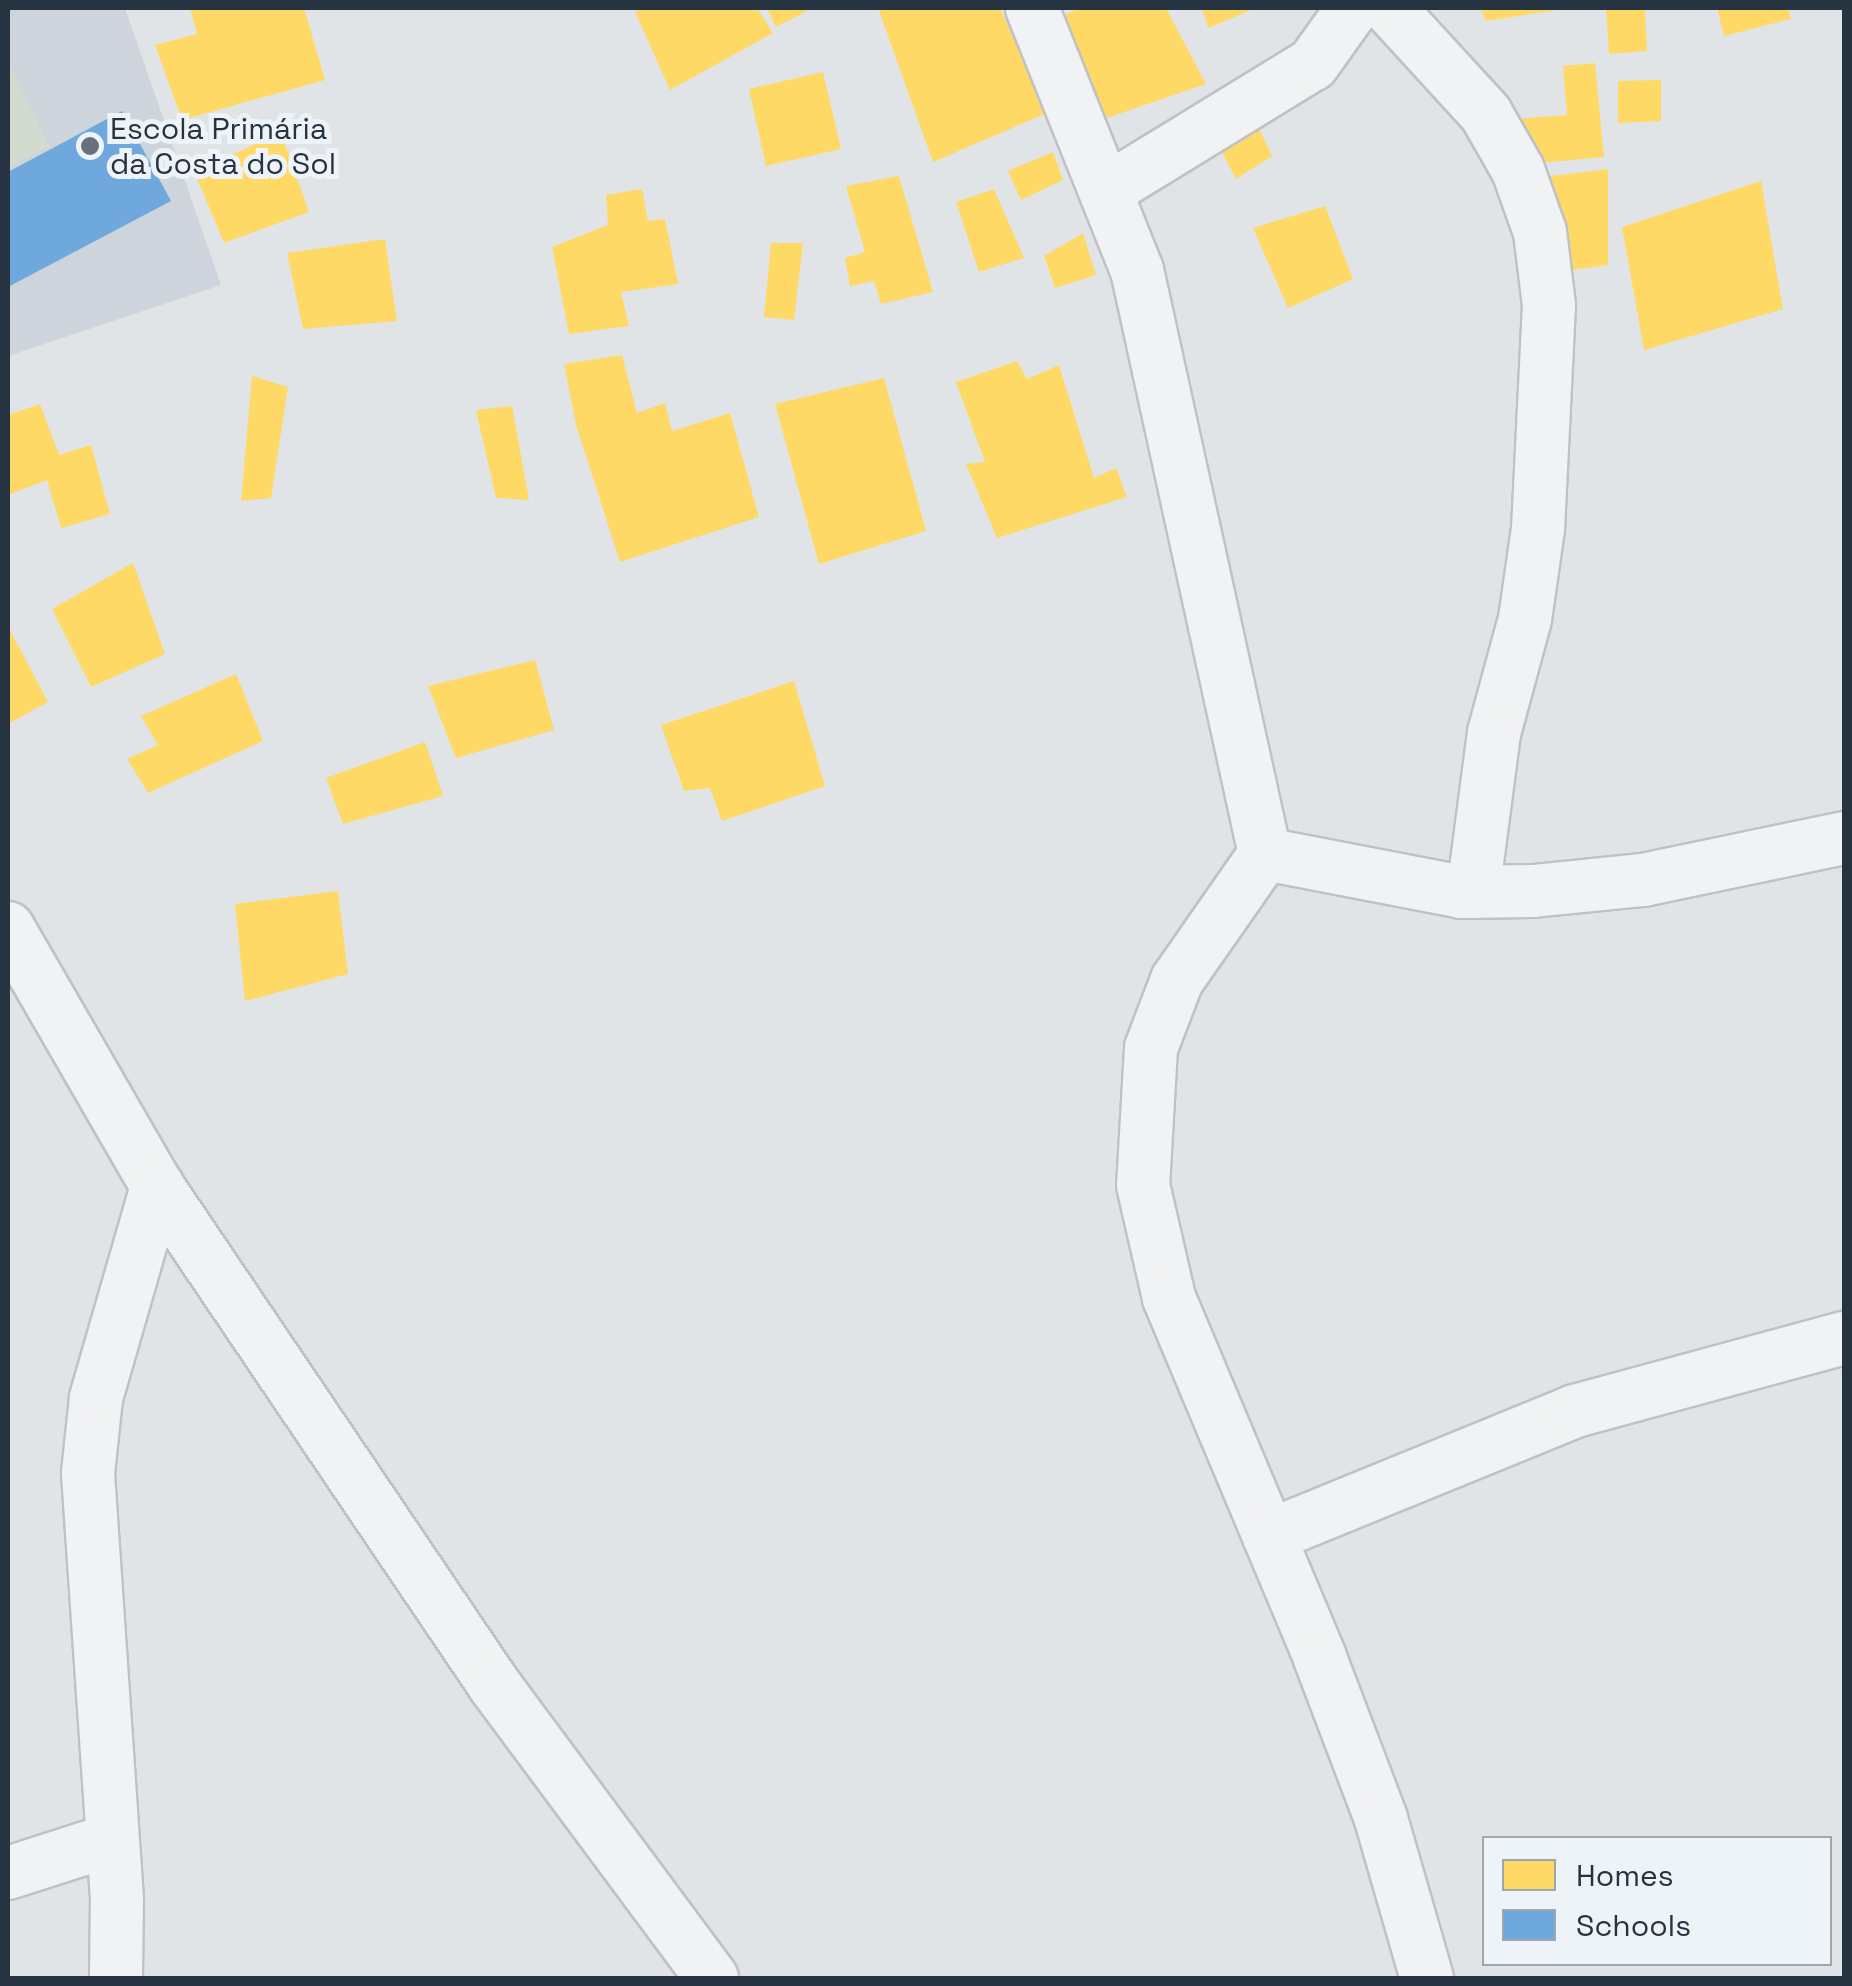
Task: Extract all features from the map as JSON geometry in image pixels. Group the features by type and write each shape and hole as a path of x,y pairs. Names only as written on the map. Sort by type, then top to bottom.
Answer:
{"street":[{"path":"1032,8 1136,270 1170,402 1265,854 1176,980 1151,1048 1143,1185 1170,1298 1381,1819 1427,1978"},
{"path":"1107,190 1314,64 1354,8"},
{"path":"1389,8 1486,114 1518,170 1540,232 1549,306 1538,529 1525,620 1494,733 1472,892"},
{"path":"1265,854 1472,892 1643,880 1844,838"},
{"path":"8,928 157,1186 495,1686 712,1978"},
{"path":"116,1978 88,1473 96,1398 157,1186"},
{"path":"1269,1536 1575,1411 1844,1338"},
{"path":"8,1873 111,1840"}],"shaded area":[{"name":"Escola Primária da Costa do Sol","path":"8,8 125,8 221,285 8,356"},
{"path":"8,60 49,147 8,167"}],"building: Homes":[{"path":"190,8 304,8 325,80 182,120 155,45 197,34"},
{"path":"643,8 757,8 773,33 670,90 635,12"},
{"path":"767,8 806,8 807,11 776,27"},
{"path":"878,8 1000,8 1047,113 933,162"},
{"path":"1081,8 1166,8 1206,84 1107,118 1059,17"},
{"path":"1202,8 1256,8 1208,28"},
{"path":"1480,8 1557,8 1557,10 1486,21"},
{"path":"1606,8 1645,8 1647,51 1609,54"},
{"path":"1717,8 1788,8 1791,19 1724,36"},
{"path":"1595,63 1604,157 1519,165 1516,119 1567,115 1563,66"},
{"path":"823,72 841,149 766,166 749,89"},
{"path":"1661,80 1661,121 1618,123 1618,81"},
{"path":"1256,122 1272,156 1236,179 1215,139"},
{"path":"281,133 309,212 224,243 194,171"},
{"path":"1053,152 1063,180 1021,200 1008,171"},
{"path":"1608,169 1608,265 1550,273 1536,178"},
{"path":"899,176 933,292 881,304 874,281 850,286 845,258 865,252 846,186"},
{"path":"1761,181 1783,309 1644,350 1622,227"},
{"path":"642,189 648,221 665,219 678,284 621,292 629,326 569,334 552,247 608,225 606,195"},
{"path":"994,189 1024,258 979,272 956,202"},
{"path":"1325,206 1353,279 1288,308 1253,228"},
{"path":"1083,233 1096,275 1055,288 1044,256"},
{"path":"385,239 397,321 303,329 287,253"},
{"path":"771,243 803,243 794,320 764,317"},
{"path":"622,355 637,413 665,403 672,431 730,413 759,517 620,562 576,425 564,364"},
{"path":"1017,361 1027,379 1059,365 1094,478 1116,468 1127,497 997,538 966,464 985,462 956,382"},
{"path":"252,376 288,387 271,498 241,501"},
{"path":"884,378 926,531 819,564 775,404"},
{"path":"40,404 59,455 91,445 110,514 61,528 47,480 8,495 8,415"},
{"path":"512,406 529,500 496,498 476,410"},
{"path":"133,563 165,654 91,687 52,609"},
{"path":"8,631 48,702 8,724"},
{"path":"535,660 554,730 456,758 428,686"},
{"path":"236,674 263,741 148,793 127,759 158,745 141,716"},
{"path":"794,681 825,786 722,821 710,788 684,791 661,725"},
{"path":"425,742 443,796 343,824 326,778"},
{"path":"338,891 348,974 245,1001 235,904"}],"building: Schools":[{"path":"122,111 171,201 8,287 8,172"}],"place":[{"name":"Escola Primária da Costa do Sol","path":"90,146"}]}
